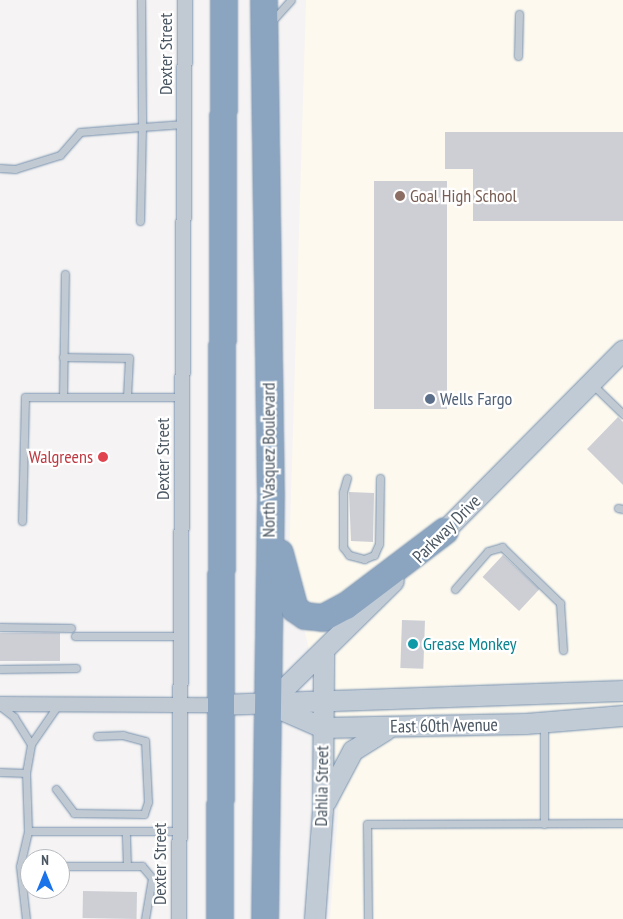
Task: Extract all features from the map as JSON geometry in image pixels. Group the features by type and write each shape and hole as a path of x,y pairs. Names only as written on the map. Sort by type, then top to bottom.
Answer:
{"highway":[{"path":"220,919 219,705 224,491 224,0"},
{"name":"North Vasquez Boulevard","path":"264,0 270,494 265,919"},
{"path":"270,494 292,602 299,613 314,618 330,617 445,531"}],"street":[{"name":"Dexter Street","path":"179,919 178,705 185,0"},
{"name":"Parkway Drive","path":"269,704 324,653 623,351"},
{"name":"Dahlia Street","path":"315,919 323,810 324,653"},
{"name":"East 60th Avenue","path":"0,705 269,704 623,691"},
{"name":"East 60th Avenue","path":"269,704 323,728 393,728 544,723 623,716"},
{"path":"323,810 352,751 366,740 393,728"}],"lane":[{"path":"140,221 142,126 141,0"},
{"path":"264,28 291,0"},
{"path":"518,56 519,14"},
{"path":"0,168 15,169 60,155 80,132 184,124"},
{"path":"63,397 65,274"},
{"path":"63,356 129,358 127,397"},
{"path":"591,383 623,414"},
{"path":"22,521 25,397 182,397"},
{"path":"347,478 343,492 343,547 349,555 364,559 374,555 379,544 380,478"},
{"path":"455,589 488,551 502,547 560,603 563,650"},
{"path":"0,626 71,628"},
{"path":"75,636 180,636"},
{"path":"0,668 76,668"},
{"path":"0,705 14,718 31,744"},
{"path":"24,849 28,830 26,773 31,744 58,705"},
{"path":"544,723 544,824"},
{"path":"56,789 74,813 144,814 148,802 145,741 123,735 97,736"},
{"path":"0,772 26,773"},
{"path":"368,919 368,824 623,823"},
{"path":"28,830 179,831"},
{"path":"126,831 126,866"},
{"path":"70,866 142,866 152,878 145,919"},
{"path":"24,899 26,919"}],"shaded area":[{"path":"306,0 623,0 623,919 330,919 340,786 289,562"}],"building":[{"path":"445,132 623,132 623,221 473,221 473,169 445,169"},
{"path":"374,181 447,181 447,409 374,409"},
{"path":"618,417 623,422 623,485 587,449"},
{"path":"349,492 374,493 373,542 351,541"},
{"path":"503,555 540,589 519,611 483,577"},
{"name":"Grease Monkey","path":"402,620 425,621 423,669 400,668"},
{"path":"0,633 60,633 60,661 0,661"},
{"path":"83,891 137,892 137,919 83,918"}],"place":[{"name":"Goal High School","path":"400,196"},
{"name":"Wells Fargo","path":"430,399"},
{"name":"Walgreens","path":"103,457"},
{"name":"Grease Monkey","path":"413,644"}]}
